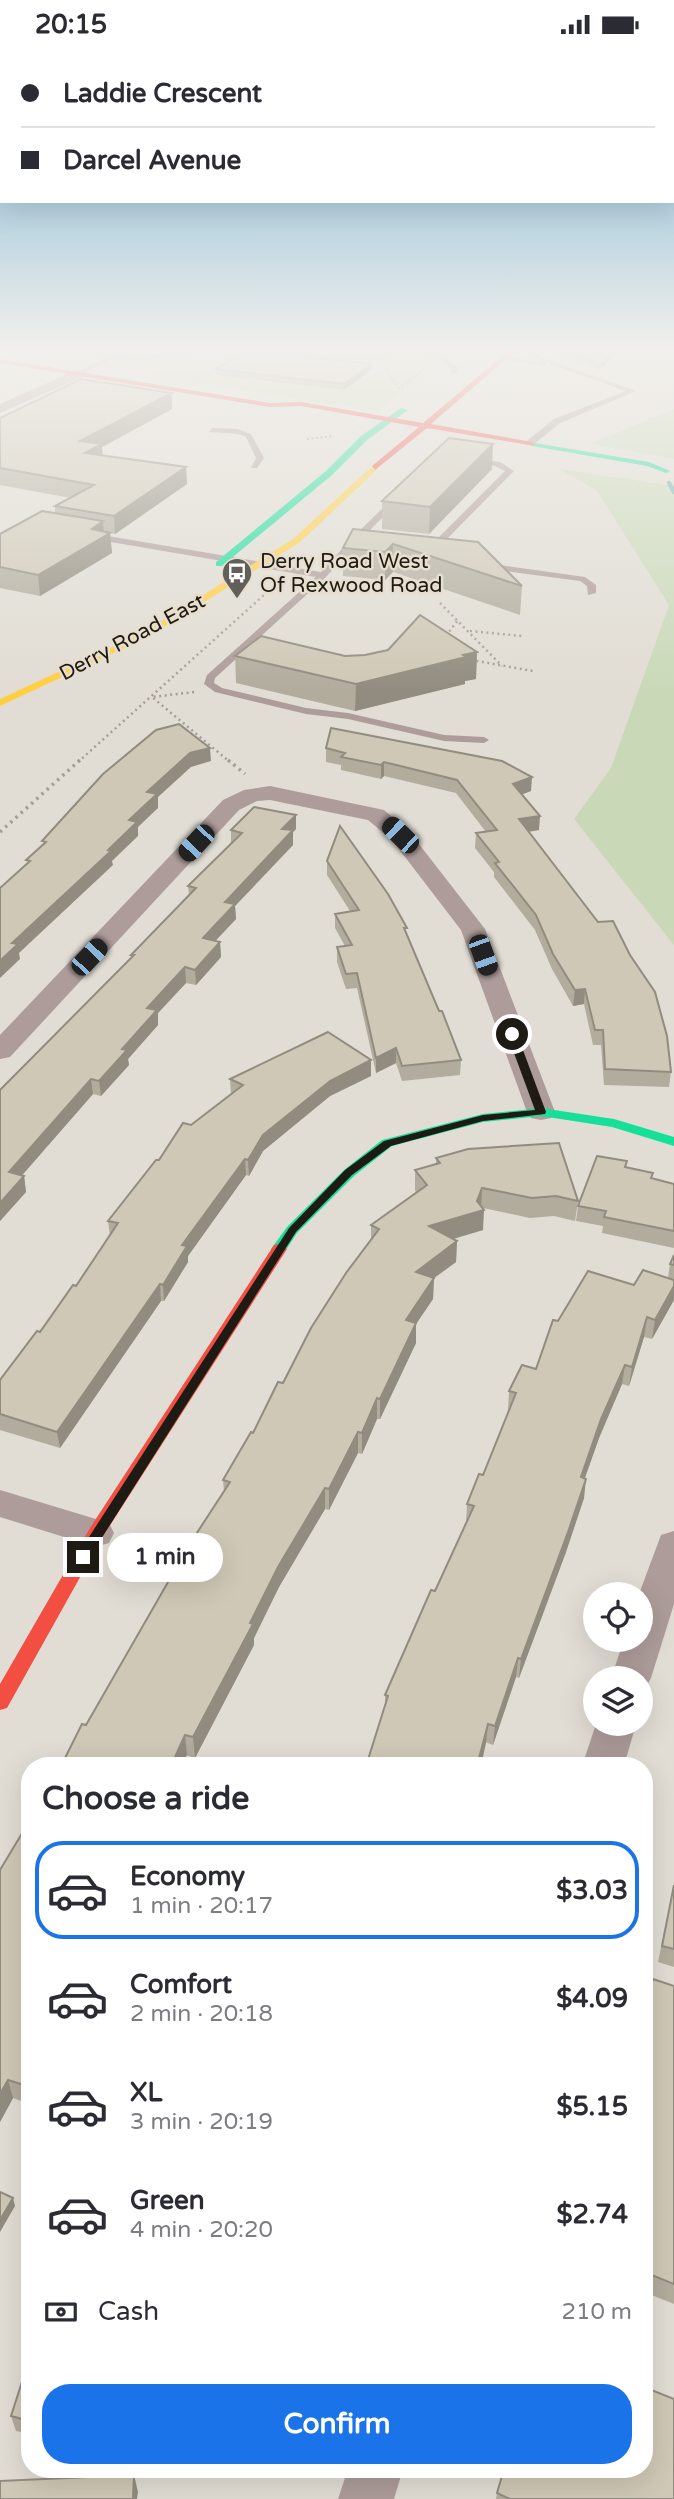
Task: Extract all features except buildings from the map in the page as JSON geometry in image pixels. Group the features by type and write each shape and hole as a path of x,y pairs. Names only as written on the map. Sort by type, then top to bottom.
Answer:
{"main road":[{"name":"Derry Road East","path":"209,569 226,560 339,462"},
{"name":"Derry Road East","path":"0,703 145,635 296,541 385,462"},
{"path":"593,462 639,471 670,472"},
{"path":"640,462 670,472"},
{"path":"0,1702 96,1533 292,1230 349,1173 387,1143 483,1118 541,1112 614,1123 674,1142"}],"street":[{"path":"0,1051 231,805 252,795 278,794 376,815 400,835 473,929 541,1112"},
{"path":"0,1503 96,1533"},
{"path":"635,1666 674,1545"},
{"path":"606,1757 612,1736"},
{"path":"366,2499 373,2478"}],"lane":[{"path":"254,466 257,462"},
{"path":"412,537 440,541 510,471 486,462"},
{"path":"402,494 323,575 210,677 209,684 219,690 313,712 348,716 444,738 484,740"},
{"path":"363,531 374,532"},
{"path":"83,535 256,566 323,575"},
{"path":"345,551 365,553"},
{"path":"470,564 582,579 592,585 592,593"}],"path":[{"path":"0,832 278,582 274,580"},
{"path":"440,603 502,666"},
{"path":"444,638 458,620"},
{"path":"469,631 522,636"},
{"path":"466,659 533,671"},
{"path":"479,667 489,664"},
{"path":"152,697 219,690"},
{"path":"152,697 244,773 252,795"}],"green space":[{"path":"559,469 674,486 674,945 574,819 611,768 669,605 597,491"}],"waterway":[{"path":"669,483 674,492"}],"traffic: fast":[{"path":"219,564 340,462"},
{"path":"639,462 666,471"},
{"path":"279,1249 292,1230 349,1173 387,1143 483,1118 541,1112 614,1123 674,1142"}],"traffic: slow":[{"path":"0,703 145,635 296,541 375,468"}],"traffic: jam":[{"path":"375,468 382,462"},
{"path":"0,1702 96,1533 279,1249"}],"place":[{"name":"Derry Road West Of Rexwood Road","path":"237,600"}],"route":[{"path":"83,1557 292,1230 349,1173 387,1143 483,1118 541,1112 512,1034"}]}
